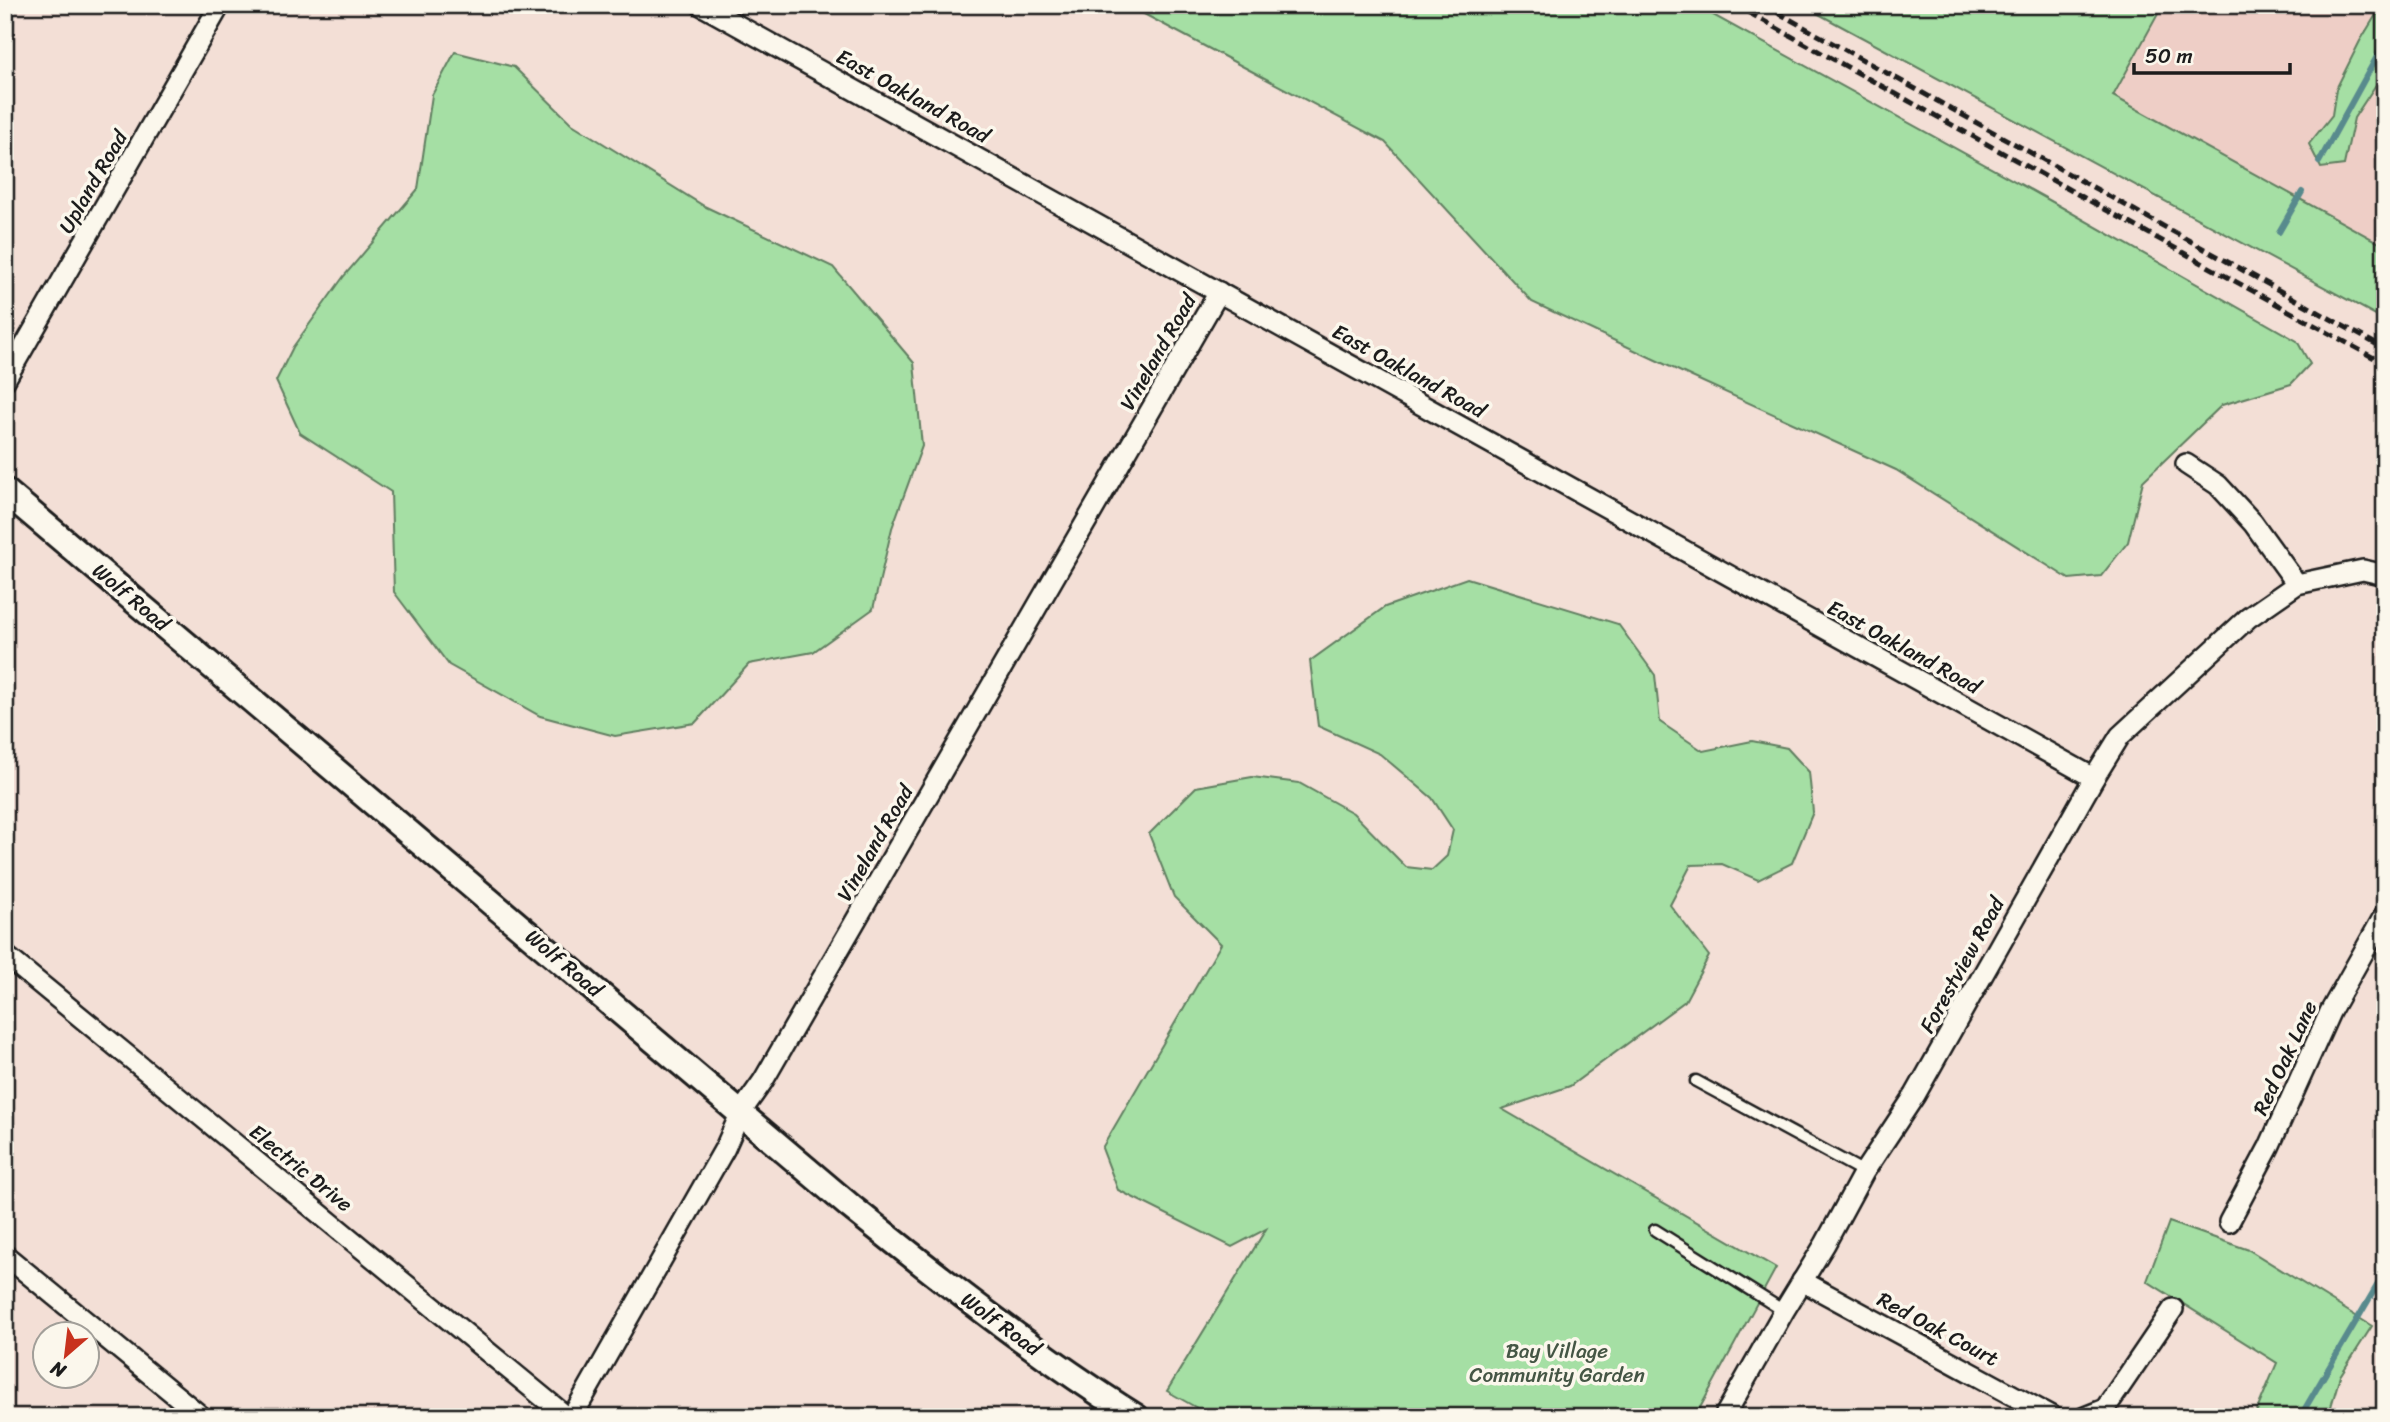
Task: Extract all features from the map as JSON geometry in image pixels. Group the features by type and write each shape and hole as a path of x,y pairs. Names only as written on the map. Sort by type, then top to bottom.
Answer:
{"street":[{"name":"Upland Road","path":"5,380 220,5"},
{"name":"East Oakland Road","path":"701,5 2094,778"},
{"name":"Vineland Road","path":"570,1417 725,1148 741,1112 763,1081 1219,292"},
{"path":"2186,464 2218,485 2253,523 2297,584 2363,570 2385,575"},
{"name":"Wolf Road","path":"5,491 942,1280 1021,1340 1136,1417"},
{"name":"Forestview Road","path":"1724,1417 1864,1172 1915,1095 2120,736 2248,618 2297,584"},
{"name":"Red Oak Lane","path":"2229,1222 2269,1147 2330,1012 2385,914"},
{"name":"Electric Drive","path":"5,955 570,1417"},
{"path":"5,1255 202,1417"},
{"name":"Red Oak Court","path":"1802,1281 2053,1417"},
{"path":"2085,1417 2105,1409 2172,1309"}],"lane":[{"path":"1696,1081 1864,1172"},
{"path":"1655,1230 1784,1311"}],"shaded area":[{"path":"2142,5 2385,5 2385,246 2113,96 2158,14"}],"green space":[{"path":"1127,5 1695,5 2049,200 2297,341 2310,364 2291,384 2222,405 2143,481 2128,542 2101,576 2069,579 1896,470 1532,302 1385,142"},
{"path":"1802,5 2142,5 2158,14 2113,96 2385,246 2385,320"},
{"path":"2382,5 2385,5 2385,71 2354,118 2344,165 2321,168 2309,144 2332,115 2336,89"},
{"path":"455,52 514,67 572,124 704,206 833,267 914,363 922,446 892,528 873,609 813,652 749,664 695,723 615,736 540,716 449,665 394,592 391,492 300,433 276,381 293,347 344,276 418,189 432,95"},
{"name":"Bay Village Community Garden","path":"1467,578 1618,624 1655,675 1660,722 1703,751 1752,741 1787,748 1809,772 1813,812 1792,863 1758,880 1722,864 1691,865 1670,905 1709,956 1685,1001 1570,1086 1502,1109 1776,1268 1695,1417 1213,1417 1167,1391 1266,1229 1232,1247 1118,1190 1102,1148 1221,944 1174,897 1149,834 1196,787 1252,777 1299,783 1353,813 1406,867 1432,870 1447,856 1453,830 1432,798 1380,754 1318,726 1310,661 1385,607"},
{"path":"2169,1222 2249,1250 2372,1326 2340,1376 2328,1417 2254,1417 2277,1363 2147,1281"}],"waterway":[{"path":"2319,162 2385,42"},
{"path":"2279,232 2302,192"},
{"path":"2300,1417 2385,1272"}],"railway":[{"path":"1735,5 2385,364"},
{"path":"1764,5 2385,349"}]}
